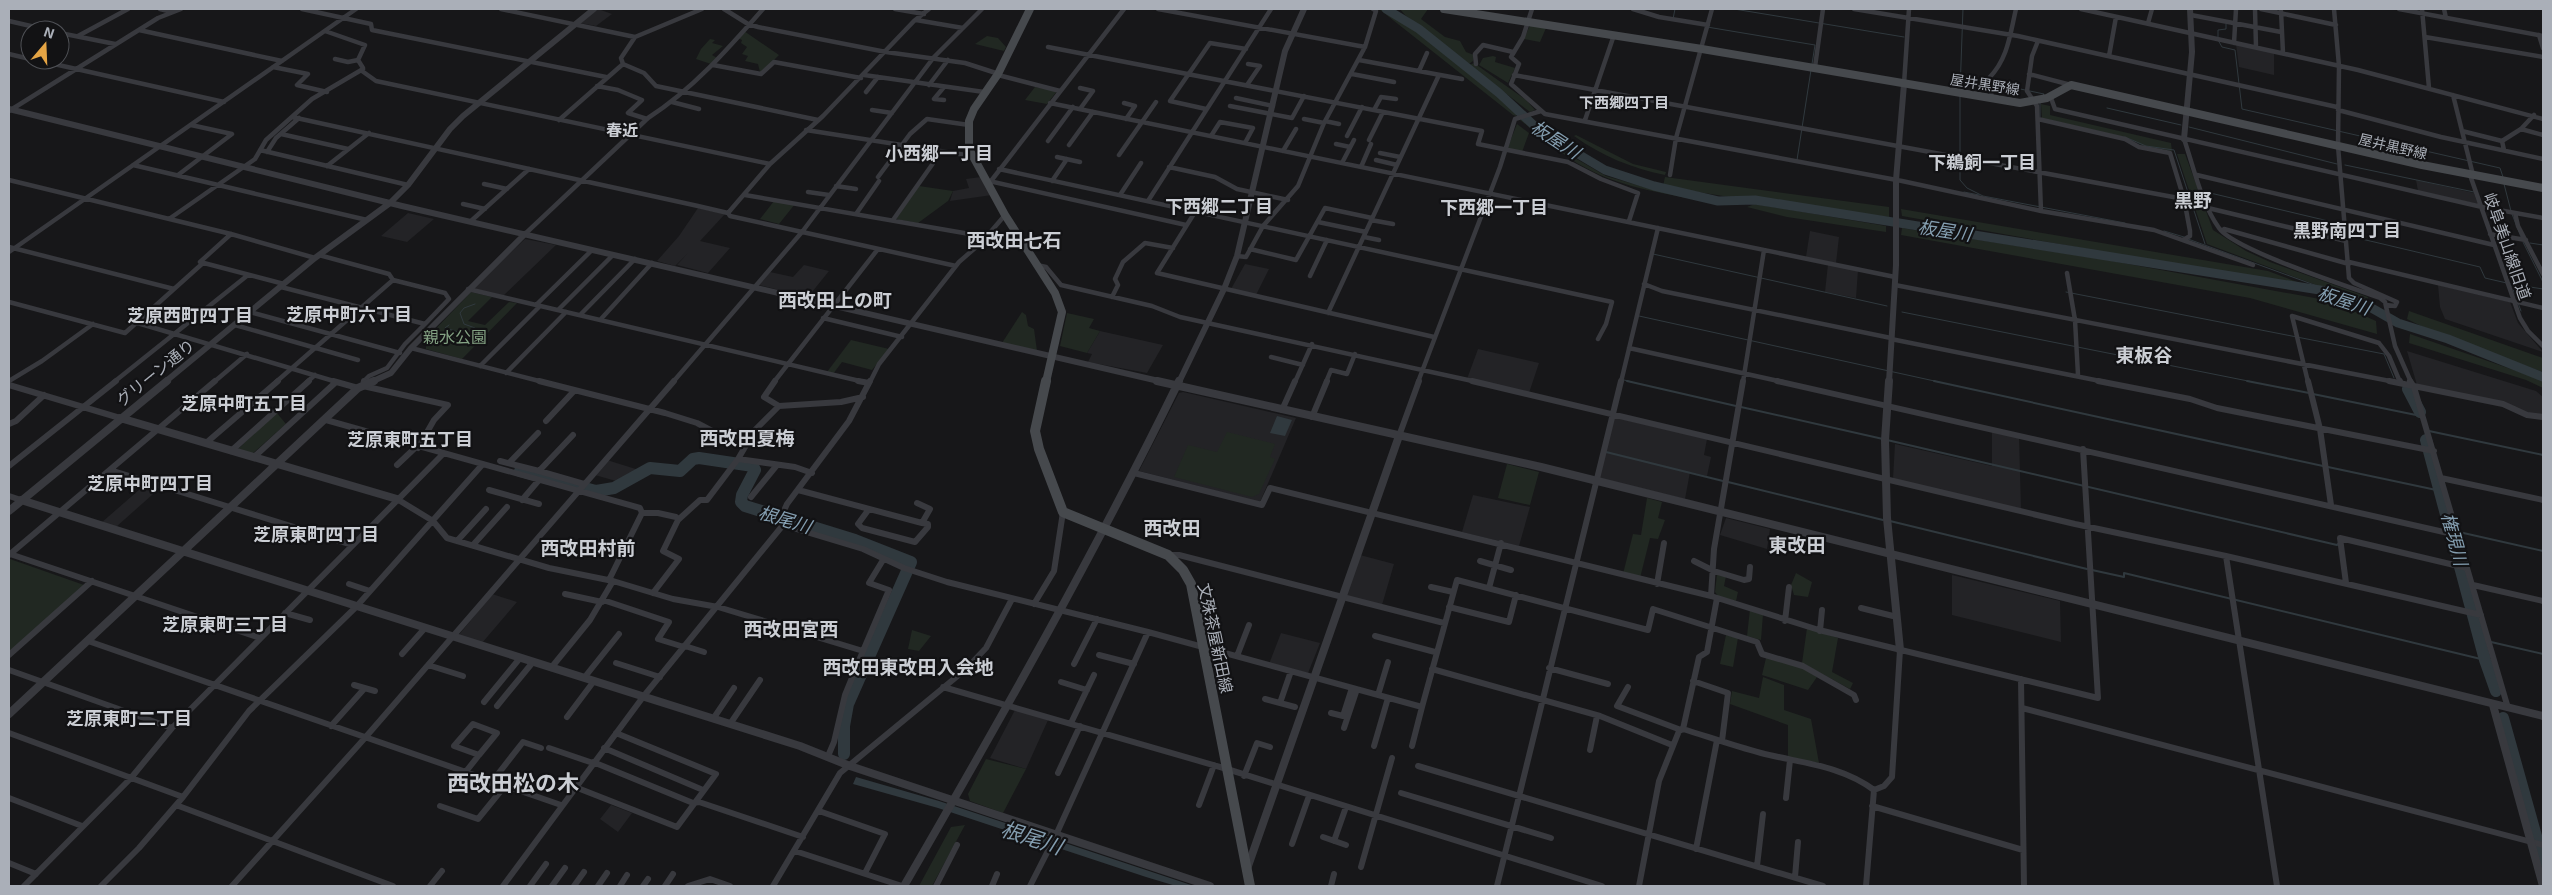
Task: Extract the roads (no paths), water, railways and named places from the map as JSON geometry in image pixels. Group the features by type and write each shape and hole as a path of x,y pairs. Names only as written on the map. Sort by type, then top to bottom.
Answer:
{"main road":[{"path":"1030,9 998,74 984,92 974,110 969,125 972,156 989,181 1005,215 1056,293 1062,312 1035,430 1039,449 1063,512"},
{"name":"屋井黒野線","path":"1444,9 1815,67 1992,99 2035,103 2051,98 2071,85 2338,146 2472,175 2543,188"},
{"name":"文殊茶屋新田線","path":"1063,512 1168,555 1183,570 1191,584 1250,886"}],"street":[{"path":"78,36 128,9"},
{"path":"160,9 172,12"},
{"path":"9,110 115,44 172,12 181,9"},
{"path":"302,9 371,24 372,30 606,78"},
{"path":"9,252 12,248 356,9"},
{"path":"501,9 635,37"},
{"name":"グリーン通り","path":"9,511 317,257 390,203 408,185 455,124 594,9"},
{"path":"702,9 635,37 621,58 623,64 644,73 656,86 818,120"},
{"path":"724,9 748,24 886,52 965,62 998,74 1060,91"},
{"path":"405,352 525,234 647,119 683,93 712,65 763,9"},
{"path":"895,9 924,14"},
{"path":"728,213 770,164 818,120 929,9"},
{"path":"232,886 364,739 802,232 934,57 982,9"},
{"path":"1124,9 989,181 1186,226"},
{"path":"1158,9 1365,47"},
{"path":"1148,202 1271,9"},
{"path":"796,851 903,886 943,820 1134,473 1224,289 1237,256 1291,34 1304,9"},
{"path":"1237,256 1246,257 1263,226 1288,200 1298,186 1324,122 1352,74 1365,47 1376,11 1374,9"},
{"path":"1532,9 1528,23 1511,57 1519,64 1511,84 1545,114 2154,230 2253,265"},
{"path":"1633,9 1659,17 1708,25"},
{"path":"1670,175 1676,138 1712,9"},
{"path":"1815,67 1823,9"},
{"path":"1854,9 2011,35 2109,56 2543,159"},
{"path":"1874,790 1884,786 1892,777 1900,650 1890,555 1885,440 1895,281 1896,180 1909,9"},
{"path":"1992,99 1989,78 1998,69 2011,35 2016,9"},
{"path":"2081,9 2339,66 2543,116"},
{"path":"2148,24 2152,9"},
{"path":"2234,43 2236,9"},
{"path":"2255,9 2256,47"},
{"path":"2261,9 2281,11 2336,25"},
{"path":"2334,9 2339,66 2338,146 2350,280 2397,302 2395,306 2386,306"},
{"path":"2399,9 2423,11 2446,18 2541,35 2543,48"},
{"path":"2444,9 2446,18"},
{"path":"2281,11 2282,53"},
{"path":"2423,11 2429,88"},
{"path":"2281,32 2191,12 2192,34 2184,139 2208,208 2219,229 2238,243 2384,300 2392,338 2408,378 2414,387 2434,451 2508,708"},
{"path":"2109,56 2116,17"},
{"path":"916,20 963,28"},
{"path":"139,30 282,61"},
{"path":"325,31 365,45 358,60"},
{"path":"70,34 115,44"},
{"path":"1584,120 1614,36"},
{"path":"2424,37 2543,57"},
{"path":"2038,41 2032,56 2027,91 2035,103 2038,119 2041,210"},
{"path":"1206,109 1170,101 1210,42 1246,49"},
{"path":"1476,64 1475,54 1483,45 1513,52"},
{"path":"1048,47 1482,131 1478,144 1568,162 1601,179 1638,193 1629,222"},
{"path":"1419,71 1427,53"},
{"path":"336,59 348,62 358,60"},
{"path":"358,60 363,69 376,81 770,164"},
{"path":"929,85 948,60"},
{"path":"1359,60 1462,79"},
{"path":"712,65 761,74 774,62 862,77 878,77 984,92"},
{"path":"559,120 623,64"},
{"path":"1247,85 1260,66 1248,64"},
{"path":"273,67 308,74 297,85 326,92"},
{"path":"70,68 224,102"},
{"path":"169,219 246,166 266,140 312,99 363,69"},
{"path":"1352,74 1394,82"},
{"path":"2030,74 2071,85"},
{"path":"1328,313 1439,75"},
{"path":"1514,75 2184,199"},
{"path":"866,92 878,77"},
{"path":"596,86 624,92 642,100 628,113 647,119"},
{"path":"944,87 934,99 944,100"},
{"path":"1080,88 1093,91 1080,109"},
{"name":"岐阜美山線旧道","path":"2453,95 2472,175 2514,302 2528,331 2543,346"},
{"path":"1230,106 1292,118 1304,96"},
{"path":"1374,110 1381,97 1396,99"},
{"path":"1236,98 1272,106"},
{"path":"2051,98 2055,109 2482,207 2543,218"},
{"path":"672,102 700,109"},
{"path":"1050,102 1764,250 2075,320 2502,404 2527,415 2543,417"},
{"path":"1118,155 1156,102"},
{"path":"1124,103 1135,106 1126,119"},
{"path":"1048,141 1074,107"},
{"path":"1348,136 1362,107"},
{"path":"9,110 205,155 390,203 753,288 1596,481 2543,716"},
{"path":"872,110 892,113"},
{"path":"1247,869 1373,513 1398,436 1490,193 1515,119 1540,111"},
{"path":"1069,145 1093,112"},
{"path":"1361,167 1383,112"},
{"path":"2462,131 2502,141 2521,129 2534,115"},
{"path":"292,116 956,266"},
{"path":"267,152 273,142 299,118"},
{"path":"856,214 901,146 927,119 969,125"},
{"path":"1304,119 1339,124"},
{"path":"2038,119 2125,139 2140,147 2170,153 2184,199 2190,236 2183,240"},
{"path":"1211,136 1220,122 1254,128 1245,143"},
{"path":"178,175 232,134 191,125"},
{"path":"1283,151 1296,129"},
{"path":"2521,129 2543,135"},
{"path":"806,130 972,156"},
{"path":"281,134 348,150"},
{"path":"327,166 369,134"},
{"path":"1342,163 1354,140"},
{"path":"2502,141 2504,150"},
{"path":"1336,144 1350,147"},
{"path":"260,150 408,185"},
{"path":"893,220 941,152"},
{"path":"1380,153 1400,157"},
{"path":"1057,157 1080,162"},
{"path":"1052,181 1067,159"},
{"path":"1376,160 1397,165"},
{"path":"1120,195 1141,163"},
{"path":"133,165 367,220"},
{"path":"1170,167 1215,176 1237,188 1288,200"},
{"path":"471,221 529,169"},
{"path":"999,169 1612,302 1606,324 1598,339"},
{"path":"2197,175 2494,245"},
{"path":"9,180 389,274 392,280 445,293 449,299 425,324 391,373 361,386 9,714"},
{"path":"484,184 507,189"},
{"path":"836,186 856,189"},
{"path":"808,192 829,196"},
{"path":"745,195 987,237"},
{"path":"463,204 485,209"},
{"path":"1250,250 1296,260 1325,208 1393,224"},
{"path":"2208,208 2346,241"},
{"path":"1195,212 1158,273 1434,337"},
{"path":"2515,213 2518,226 2543,273"},
{"path":"504,886 561,805 643,697 783,525 782,515 849,421 879,364 956,266 987,237 1005,215"},
{"path":"1318,222 1380,240"},
{"path":"1497,886 1502,856 1612,414 1632,341 1658,228"},
{"path":"2224,229 2349,263 2543,308"},
{"path":"231,234 202,258 200,262 361,308 425,324"},
{"path":"2490,234 2526,240"},
{"path":"1310,276 1327,240"},
{"path":"1112,297 1118,284 1115,279 1123,262 1145,243 1173,248"},
{"path":"12,248 174,290"},
{"path":"863,397 841,402 779,406 764,397 785,365 878,249"},
{"path":"480,366 592,250"},
{"path":"1639,886 1659,781 1672,745 1682,729 1699,658 1707,652 1714,597 1714,549 1722,513 1764,250"},
{"path":"558,310 613,255"},
{"path":"580,315 635,259"},
{"path":"9,302 125,333 134,322 174,290 203,263"},
{"path":"601,320 652,263"},
{"path":"1037,265 1046,267 1061,285 1152,306 1180,317 1423,369 2088,527 2226,556 2481,615"},
{"path":"2067,273 2075,320 2078,375"},
{"path":"9,466 248,275"},
{"path":"206,443 392,280"},
{"path":"1644,284 1662,291 2190,398 2217,408 2434,451"},
{"path":"468,289 703,346 869,383"},
{"path":"250,312 405,352 480,366 697,424 716,433 746,439"},
{"path":"506,373 566,312"},
{"path":"2331,504 2320,429 2292,316 2384,346 2394,371 2402,383"},
{"path":"822,318 902,337"},
{"path":"134,322 336,382 448,405 448,408 434,420 417,447 397,465"},
{"path":"9,381 42,361 93,324"},
{"path":"235,325 358,360"},
{"path":"1282,410 1312,344"},
{"path":"1629,348 2331,504 2458,535"},
{"path":"9,555 247,354"},
{"path":"1312,417 1331,370 1346,374 1355,354"},
{"path":"1271,357 1303,364"},
{"path":"231,451 315,376"},
{"path":"254,457 336,382"},
{"path":"9,386 83,406 397,500 432,521 446,538 581,575 611,580 653,593 718,607 863,651"},
{"path":"546,421 574,391"},
{"path":"9,424 44,395"},
{"path":"746,439 779,406"},
{"path":"326,420 442,455 640,508 642,513"},
{"path":"510,463 538,433"},
{"path":"539,472 573,435"},
{"path":"653,593 679,559 663,551 678,520 700,500 707,500 738,458 748,442 746,439"},
{"path":"1134,473 1262,505 1270,488 1501,543 1750,606 1785,621 1820,631 2098,698 2082,449"},
{"path":"24,886 131,778 172,728 442,455"},
{"path":"738,458 812,473"},
{"path":"500,460 584,484"},
{"path":"101,886 139,848 176,805 249,711 356,607 482,465"},
{"path":"751,497 776,465"},
{"path":"110,470 352,545"},
{"path":"2441,478 2543,500"},
{"path":"522,500 539,480"},
{"path":"489,490 539,504"},
{"path":"798,490 928,524 928,527 915,542 862,528 858,524 869,509"},
{"path":"9,496 306,592 730,724 828,756 850,766 1055,837 1210,886"},
{"path":"917,503 930,509 922,523"},
{"path":"473,545 507,508"},
{"path":"457,541 486,509"},
{"path":"642,513 658,512 676,517 678,520"},
{"path":"1034,604 1054,571 1058,555 1063,512"},
{"path":"551,668 603,601 642,513"},
{"path":"783,525 863,549 905,569 1012,599 1097,618 1422,707"},
{"path":"2346,583 2340,538 2467,568"},
{"path":"1489,588 1501,543"},
{"path":"1657,584 1664,543"},
{"path":"9,555 260,638"},
{"path":"1168,555 1179,555 1444,623"},
{"path":"2226,556 2277,886"},
{"path":"828,756 835,744 839,716 845,694 889,590 869,583 883,560"},
{"path":"1480,562 1511,570"},
{"path":"1694,562 1714,571 1747,581 1750,566"},
{"path":"1412,746 1457,580 1648,630 1653,609 1757,642 1762,654 1804,666 1854,695 1856,700"},
{"path":"9,655 92,581"},
{"path":"349,584 370,591"},
{"path":"2473,585 2543,601"},
{"path":"1431,586 1453,592"},
{"path":"1785,621 1789,587"},
{"path":"565,594 603,601 669,622 658,639 704,652"},
{"path":"1449,607 1509,622 1516,595"},
{"path":"773,886 796,851 840,774 966,669 986,648 1012,599"},
{"path":"1861,608 1897,617"},
{"path":"1820,631 1822,610"},
{"path":"285,613 310,620"},
{"path":"1074,664 1097,618"},
{"path":"1237,656 1250,625"},
{"path":"402,654 425,628"},
{"path":"1030,886 1055,837 1148,632"},
{"path":"584,678 619,634"},
{"path":"1376,636 1436,652"},
{"path":"88,640 216,684 464,774 561,805"},
{"path":"1099,655 1134,664"},
{"path":"484,702 520,658"},
{"path":"497,706 533,662"},
{"path":"1378,695 1388,662"},
{"path":"616,664 660,677"},
{"path":"428,665 462,676"},
{"path":"1549,668 1608,684"},
{"path":"1432,669 1596,716 1672,745"},
{"path":"9,670 172,728"},
{"path":"1280,703 1291,671"},
{"path":"1071,723 1094,675"},
{"path":"2021,679 2024,886"},
{"path":"730,724 760,680"},
{"path":"567,717 594,681"},
{"path":"1693,681 1728,693 1696,848"},
{"path":"1061,682 1087,690"},
{"path":"354,685 375,691"},
{"path":"943,687 1214,765 1276,786 1602,886"},
{"path":"1628,687 1617,706 1650,720 1790,760 1838,771 1868,784 1874,790"},
{"path":"714,719 734,688"},
{"path":"331,726 364,689"},
{"path":"1330,713 1343,716 1354,689"},
{"path":"1344,728 1354,689"},
{"path":"1374,746 1388,698"},
{"path":"1265,699 1295,707"},
{"path":"2493,705 2543,886"},
{"path":"2022,708 2543,845"},
{"path":"1590,750 1596,716"},
{"path":"464,774 480,755 498,733 473,724 454,746 480,755"},
{"path":"1058,773 1080,726"},
{"path":"9,733 183,796"},
{"path":"575,787 677,827 716,774 616,733"},
{"path":"491,783 523,742 593,762 695,803 699,802 803,837"},
{"path":"1244,776 1257,743 1270,747"},
{"path":"604,748 703,790"},
{"path":"1361,867 1392,758"},
{"path":"1786,798 1790,760"},
{"path":"1199,806 1214,765"},
{"path":"1418,766 1823,886"},
{"path":"440,806 478,819 504,787"},
{"path":"1866,886 1874,790"},
{"path":"1401,793 1551,838"},
{"path":"1292,844 1309,796"},
{"path":"9,798 82,826"},
{"path":"176,805 388,886"},
{"path":"1872,806 2023,850"},
{"path":"1334,841 1346,807"},
{"path":"819,811 885,834 865,873"},
{"path":"1757,866 1763,814"},
{"path":"1323,838 1346,845"},
{"path":"1795,877 1798,842"},
{"path":"936,886 957,845"},
{"path":"9,863 36,874"},
{"path":"530,886 546,864"},
{"path":"552,886 566,868"},
{"path":"430,886 442,870"},
{"path":"574,886 584,872"},
{"path":"598,886 607,873"},
{"path":"665,886 673,874"},
{"path":"992,886 998,874"},
{"path":"1331,886 1334,874"},
{"path":"620,886 627,875"},
{"path":"643,886 648,878"},
{"path":"688,886 710,879 730,886"}],"water":[{"path":"1277,416 1292,420 1285,436 1270,433"},
{"path":"856,777 939,801 1194,886 1176,886 938,808 853,784"}],"waterway":[{"name":"板屋川","path":"1386,9 1419,29 1499,93 1541,132 1605,170 1654,186 1718,201 1755,200 2326,291 2361,302 2398,323 2448,339 2543,377"},
{"path":"1673,19 1675,9"},
{"path":"1734,9 1904,37"},
{"path":"1960,91 1963,9"},
{"path":"2226,24 2226,29 2218,30 2218,40 2222,47 2235,50 2242,109 2500,168 2503,177"},
{"path":"1707,27 1815,45 1812,64"},
{"path":"1797,160 1811,70"},
{"path":"1992,83 2044,94 2042,96"},
{"path":"1960,96 1960,180 1967,188 1983,196 2125,223"},
{"path":"2040,102 2040,117"},
{"path":"2107,108 2181,125"},
{"path":"2189,127 2337,164"},
{"path":"2125,137 2146,146 2174,150 2205,244"},
{"path":"2345,165 2474,192"},
{"path":"2504,184 2511,211"},
{"path":"1964,192 1979,195"},
{"path":"2206,192 2341,224"},
{"path":"2512,214 2521,237"},
{"path":"2164,231 2184,237"},
{"path":"2349,236 2480,267 2485,278 2511,284"},
{"path":"2188,239 2342,295"},
{"path":"2523,242 2543,282"},
{"path":"2530,243 2543,245"},
{"path":"1653,254 1887,306"},
{"path":"2511,284 2543,289"},
{"path":"2511,284 2521,311"},
{"path":"2066,292 2384,354 2394,378"},
{"path":"449,325 445,328 458,332 457,338 462,338 475,328 464,324 460,313 464,308 475,304"},
{"path":"1902,312 2253,382"},
{"path":"1639,316 1939,382"},
{"path":"1624,380 1632,382"},
{"path":"1627,381 1736,406"},
{"path":"1934,381 2323,466"},
{"path":"2247,381 2309,393"},
{"name":"権現川","path":"2408,389 2420,412"},
{"path":"2313,394 2421,416"},
{"path":"1741,407 1883,439"},
{"path":"2429,431 2543,455"},
{"path":"1887,440 2337,545 2340,542"},
{"name":"権現川","path":"2426,440 2485,660 2496,691"},
{"path":"1606,452 1723,481"},
{"name":"根尾川","path":"520,471 596,491 614,488 650,468 680,471 693,459 699,458 753,466 755,470 742,495 741,502 745,506 855,540 911,562 848,704 844,726 844,754"},
{"path":"2328,467 2441,491"},
{"path":"1728,482 1883,520"},
{"path":"1890,521 2087,569"},
{"path":"2459,532 2543,551"},
{"path":"2092,570 2124,577 2124,573 2485,660"},
{"path":"2491,642 2543,654"},
{"name":"権現川","path":"2503,718 2543,861"}],"district":[{"name":"下西郷四丁目","path":"1624,102"},
{"name":"春近","path":"622,129"},
{"name":"小西郷一丁目","path":"939,153"},
{"name":"下鵜飼一丁目","path":"1982,162"},
{"name":"黒野","path":"2193,199"},
{"name":"下西郷二丁目","path":"1219,206"},
{"name":"下西郷一丁目","path":"1494,207"},
{"name":"黒野南四丁目","path":"2347,230"},
{"name":"西改田七石","path":"1014,239"},
{"name":"西改田上の町","path":"835,299"},
{"name":"芝原中町六丁目","path":"349,314"},
{"name":"芝原西町四丁目","path":"190,315"},
{"name":"東板谷","path":"2144,354"},
{"name":"芝原中町五丁目","path":"244,403"},
{"name":"西改田夏梅","path":"747,437"},
{"name":"芝原東町五丁目","path":"410,439"},
{"name":"芝原中町四丁目","path":"150,483"},
{"name":"西改田","path":"1172,527"},
{"name":"芝原東町四丁目","path":"316,534"},
{"name":"東改田","path":"1797,544"},
{"name":"西改田村前","path":"588,547"},
{"name":"芝原東町三丁目","path":"225,624"},
{"name":"西改田宮西","path":"791,628"},
{"name":"西改田東改田入会地","path":"908,666"},
{"name":"芝原東町二丁目","path":"129,718"},
{"name":"西改田松の木","path":"513,782"}],"park label":[{"name":"親水公園","path":"455,336"}]}
